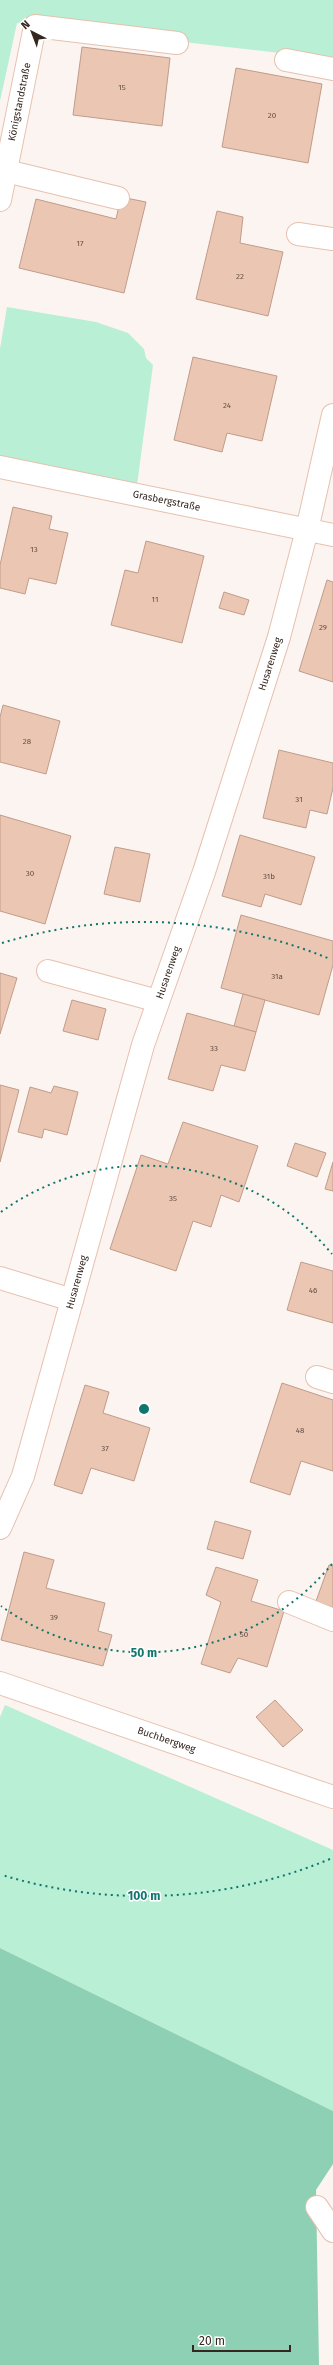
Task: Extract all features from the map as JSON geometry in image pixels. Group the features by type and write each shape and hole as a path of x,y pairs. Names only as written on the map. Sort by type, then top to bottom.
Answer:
{"street":[{"name":"Königstandstraße","path":"0,200 35,26 177,43"},
{"path":"286,60 333,69"},
{"path":"6,170 118,198"},
{"path":"298,234 333,239"},
{"name":"Husarenweg","path":"0,1528 23,1476 143,1045 204,872 279,637 307,530 333,414"},
{"name":"Grasbergstraße","path":"0,467 333,535"},
{"path":"48,971 158,1001"},
{"path":"0,1278 72,1300"},
{"path":"0,1482 23,1476"},
{"path":"289,1602 333,1620"},
{"name":"Buchbergweg","path":"0,1682 333,1797"},
{"path":"317,2207 333,2231"}],"green space":[{"path":"0,0 333,0 333,59 17,23 0,101"},
{"path":"7,307 96,322 128,333 144,349 146,358 153,365 137,485 0,456 0,349"},
{"path":"5,1705 333,1850 333,2111 0,1948 0,1717"},
{"path":"0,1948 333,2111 333,2164 316,2190 319,2365 0,2365"}],"building":[{"path":"82,47 170,58 162,126 73,115"},
{"path":"236,68 322,84 308,163 222,147"},
{"path":"121,197 146,202 124,293 19,268 36,199 116,219"},
{"path":"217,211 243,217 240,243 283,252 268,316 196,299"},
{"path":"193,357 277,376 262,441 227,433 222,452 174,440"},
{"path":"13,507 52,516 49,529 68,533 56,584 29,578 25,594 0,588 0,565"},
{"path":"146,541 204,556 182,643 111,625 125,570 138,573"},
{"path":"327,580 333,582 333,682 299,671"},
{"path":"224,592 249,600 244,615 219,608"},
{"path":"3,705 60,721 46,774 0,762 0,717"},
{"path":"279,750 333,763 333,788 327,814 310,810 306,828 263,818"},
{"path":"0,815 71,836 45,924 0,911"},
{"path":"240,835 315,857 301,905 265,894 261,907 222,896"},
{"path":"115,847 150,854 140,902 104,894"},
{"path":"241,915 333,941 333,965 319,1015 221,988"},
{"path":"0,973 17,978 0,1034"},
{"path":"243,994 265,1000 256,1032 234,1026"},
{"path":"72,1000 106,1009 98,1040 63,1031"},
{"path":"187,1013 256,1032 245,1071 221,1065 213,1091 168,1079"},
{"path":"0,1085 19,1090 0,1162"},
{"path":"54,1086 78,1092 67,1135 44,1129 42,1138 18,1132 30,1087 51,1093"},
{"path":"183,1122 258,1146 239,1202 221,1195 211,1227 193,1221 176,1271 110,1249 141,1155 168,1164"},
{"path":"295,1143 326,1153 317,1177 287,1166"},
{"path":"333,1162 333,1191 325,1189"},
{"path":"301,1262 333,1271 333,1323 287,1310"},
{"path":"282,1383 333,1400 333,1471 301,1461 290,1495 250,1482"},
{"path":"85,1385 109,1392 103,1413 150,1428 134,1481 91,1468 82,1494 54,1485"},
{"path":"215,1521 251,1531 243,1559 207,1549"},
{"path":"24,1552 54,1560 46,1588 105,1603 98,1631 112,1635 103,1666 1,1640"},
{"path":"329,1565 333,1566 333,1611 315,1604"},
{"path":"216,1567 258,1580 251,1601 284,1611 267,1667 238,1658 230,1673 201,1664 221,1602 206,1595"},
{"path":"275,1700 303,1730 283,1747 256,1717"}]}
